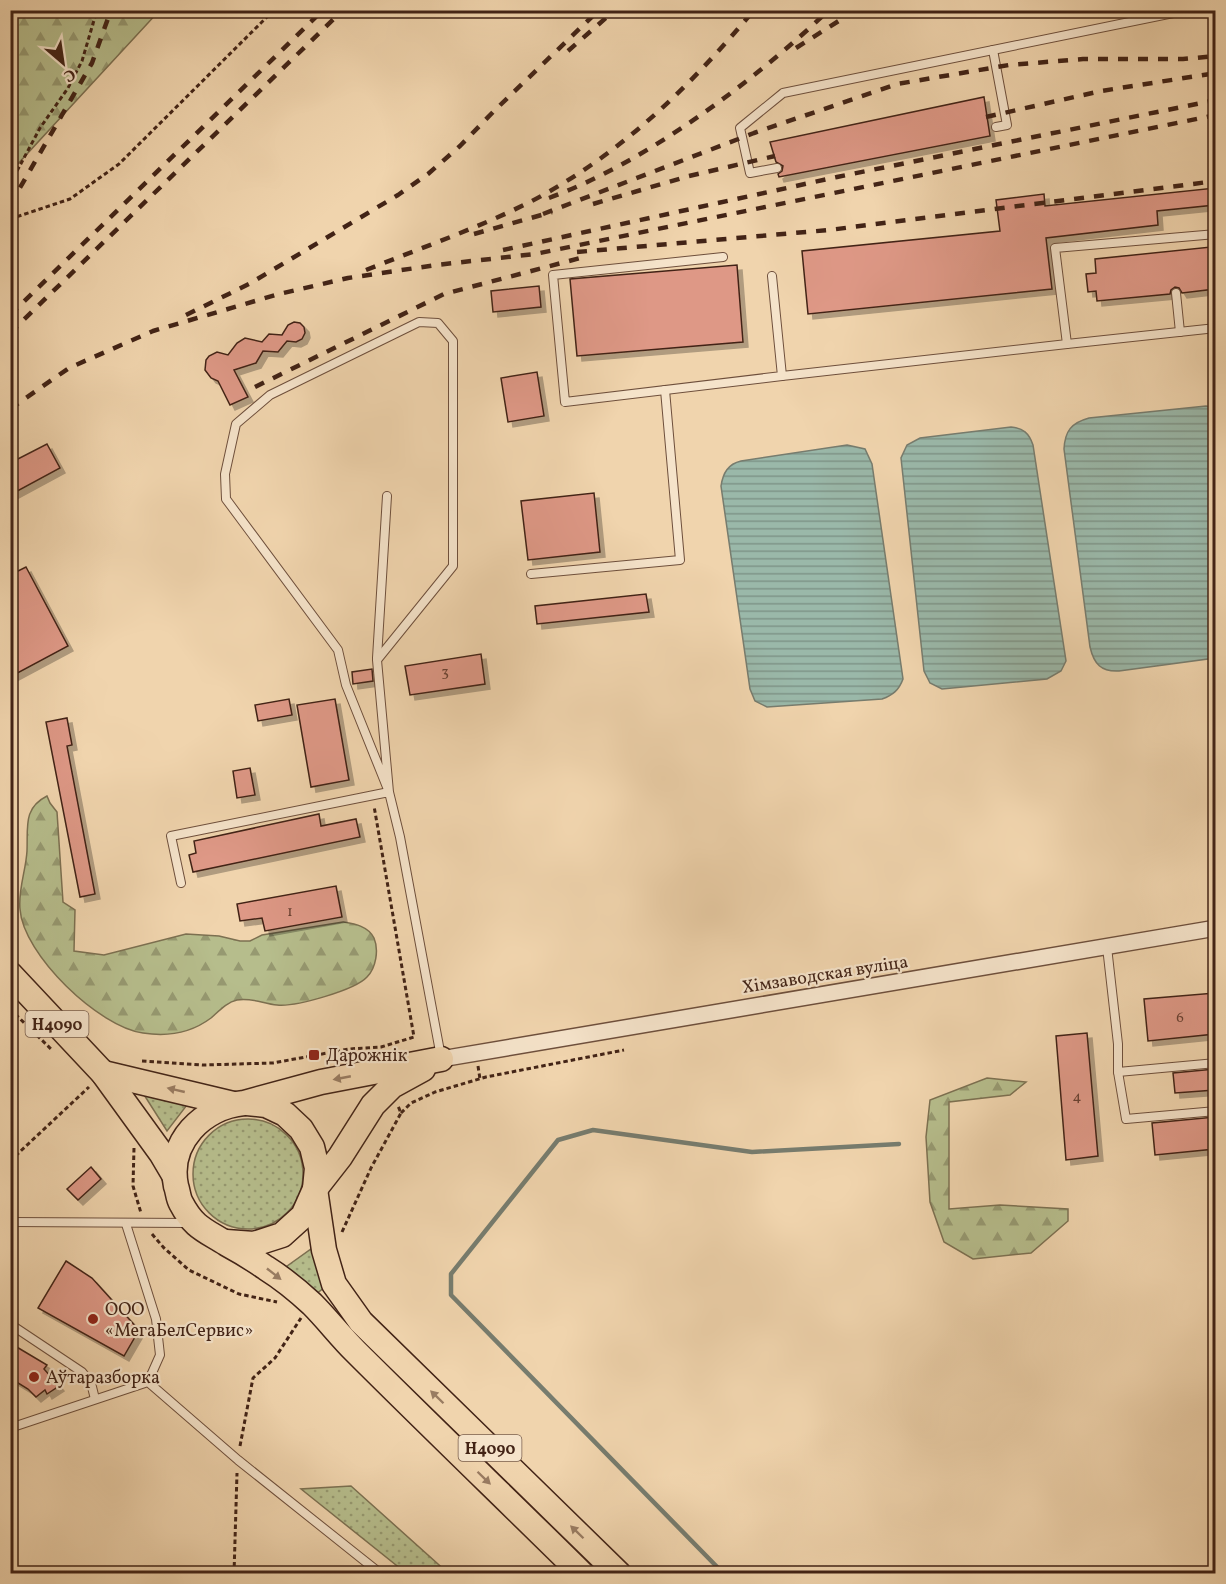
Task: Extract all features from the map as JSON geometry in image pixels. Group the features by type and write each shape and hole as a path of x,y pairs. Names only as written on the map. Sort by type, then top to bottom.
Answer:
{"main road":[{"name":"Н4090","path":"10,974 99,1084 161,1153 174,1175 180,1201 194,1223 209,1235 225,1242 267,1269 312,1304 352,1349 582,1574"},
{"path":"315,1189 340,1157 373,1105 392,1086 441,1059"},
{"path":"238,1103 321,1082 441,1059"},
{"name":"Н4090","path":"99,1084 266,1105 285,1114 301,1129 312,1147 317,1168 315,1189 324,1250 334,1284 361,1322 619,1574"},
{"name":"Н4090","path":"174,1175 177,1155 185,1137 197,1122 214,1110 238,1103"},
{"name":"Н4090","path":"225,1242 254,1244 282,1235 303,1216 315,1189"}],"street":[{"name":"Хімзаводская вуліца","path":"441,1059 1215,928"}],"lane":[{"path":"777,168 750,174 740,128 783,93 1188,10"},
{"path":"993,50 1007,125 996,127"},
{"path":"1067,344 1055,248 1215,234"},
{"path":"723,257 553,275 565,402 1215,328"},
{"path":"772,276 782,376"},
{"path":"1176,293 1180,332"},
{"path":"377,660 453,566 453,341 438,323 419,322 270,395 236,424 225,474 226,499 338,650 346,685 389,792 400,837 441,1059"},
{"path":"531,574 680,560 665,390"},
{"path":"387,496 377,660 389,792"},
{"path":"181,883 171,836 389,792"},
{"path":"1107,947 1118,1044 1118,1072 1125,1119 1215,1111"},
{"path":"1118,1072 1215,1063"},
{"path":"10,1222 194,1223"},
{"path":"10,1428 148,1382 160,1355 156,1319 126,1224"},
{"path":"10,1324 82,1372 91,1383 95,1399"},
{"path":"148,1382 238,1460 381,1574"}],"path":[{"path":"10,184 40,128 68,88 82,61 97,10"},
{"path":"10,219 70,199 119,164 274,10"},
{"path":"138,1061 203,1065 273,1063 349,1049 381,1047 414,1037 372,795"},
{"path":"10,1009 58,1056"},
{"path":"341,1239 371,1168 401,1113 411,1103 435,1092 486,1077 624,1050"},
{"path":"10,1161 89,1087 99,1084"},
{"path":"392,1086 401,1113"},
{"path":"134,1146 133,1186 144,1223 164,1248 189,1270 239,1294 274,1300 283,1306"},
{"path":"234,1574 238,1460 253,1378 275,1358 301,1317"}],"green space":[{"path":"11,10 159,11 14,168 10,166"},
{"path":"47,796 57,812 63,902 75,910 74,951 104,955 186,934 250,941 262,935 343,922 365,928 374,938 376,953 373,969 367,977 351,987 311,1000 286,1005 247,999 233,1001 203,1023 179,1033 143,1033 125,1028 106,1018 66,986 34,947 24,927 20,902 28,819 34,806"},
{"path":"987,1078 1026,1082 1010,1095 949,1102 949,1209 1000,1205 1068,1209 1068,1221 1031,1253 973,1259 944,1242 930,1202 926,1137 930,1100"},
{"path":"141,1090 187,1105 167,1131"},
{"path":"248,1119 269,1124 287,1135 298,1153 303,1174 298,1195 287,1213 269,1224 248,1229 227,1224 209,1213 198,1195 193,1174 198,1153 209,1135 227,1124"},
{"path":"311,1249 325,1287 316,1294 283,1269"},
{"path":"344,1317 607,1573 598,1573 341,1322"},
{"path":"351,1486 448,1573 406,1573 301,1489"}],"shaded area":[{"path":"1206,406 1216,408 1215,658 1119,671 1107,670 1096,662 1090,647 1064,449 1066,437 1073,425 1089,418"},
{"path":"1011,427 1025,432 1033,445 1066,661 1061,671 1047,679 942,689 930,683 924,671 901,458 907,445 920,438"},
{"path":"847,445 865,449 872,464 903,679 895,692 882,699 767,707 755,701 750,689 721,486 723,477 729,467 736,462"}],"building":[{"path":"984,97 990,136 779,177 778,174 782,171 783,166 776,162 770,142"},
{"path":"1215,188 1215,205 1157,211 1158,225 1046,238 1052,289 808,314 802,251 1000,231 996,200 1044,194 1045,206"},
{"path":"1211,247 1215,289 1182,293 1179,288 1175,287 1170,294 1097,301 1096,291 1088,292 1086,274 1096,273 1095,259"},
{"path":"737,265 743,342 577,356 570,279"},
{"path":"539,286 541,307 493,312 491,291"},
{"path":"294,322 304,327 305,333 302,339 296,342 287,341 278,352 263,351 256,363 234,370 248,397 230,405 218,381 211,378 205,370 209,356 217,352 228,355 237,343 245,338 262,342 269,334 282,335 288,325"},
{"path":"537,372 544,416 508,422 501,378"},
{"path":"47,444 60,468 10,495 10,463"},
{"path":"594,493 600,552 528,560 521,501"},
{"path":"26,567 68,646 10,677 10,575"},
{"path":"646,594 649,612 537,624 535,606"},
{"path":"481,654 485,684 410,695 405,666"},
{"path":"372,669 373,681 353,684 352,672"},
{"path":"289,699 292,715 258,721 255,705"},
{"path":"335,699 349,780 311,787 297,705"},
{"path":"67,718 72,745 67,746 95,894 80,897 46,722"},
{"path":"250,768 255,795 237,798 233,771"},
{"path":"319,814 321,826 356,819 360,837 193,872 189,855 196,853 194,841"},
{"path":"336,886 342,917 265,931 262,918 240,921 237,904"},
{"path":"1215,993 1215,1034 1148,1041 1144,999"},
{"path":"1087,1033 1098,1156 1066,1160 1056,1036"},
{"path":"1215,1069 1215,1090 1175,1093 1173,1073"},
{"path":"1215,1117 1215,1149 1155,1155 1152,1123"},
{"path":"91,1167 101,1179 78,1200 67,1189"},
{"name":"ООО «МегаБелСервис»","path":"66,1261 92,1278 139,1330 124,1356 38,1308"},
{"name":"Аўтаразборка","path":"10,1343 47,1365 44,1369 59,1386 47,1394 45,1390 36,1397 10,1378"}],"waterway":[{"path":"724,1574 451,1295 451,1274 558,1140 593,1130 752,1152 899,1144"}],"railway":[{"path":"10,205 92,63 111,10"},
{"path":"10,315 323,10"},
{"path":"10,333 343,10"},
{"path":"186,315 249,284 398,195 428,174 460,146 599,10"},
{"path":"568,51 615,10"},
{"path":"366,270 470,229 530,202 594,163 651,118 678,93 754,10"},
{"path":"549,198 624,163 698,117 767,64 829,10"},
{"path":"796,48 856,10"},
{"path":"543,214 754,133 897,84 1009,65 1083,59 1183,59 1216,56"},
{"path":"986,117 1101,91 1216,73"},
{"path":"503,250 837,177 1216,100"},
{"path":"10,409 69,368 153,331 279,294 348,278 535,254 1216,115"},
{"path":"593,204 689,176 775,156"},
{"path":"577,252 829,230 1216,181"},
{"path":"474,234 552,212"},
{"path":"255,387 444,294 588,256"}],"place":[{"name":"Дарожнік","path":"314,1055"},
{"name":"ООО «МегаБелСервис»","path":"93,1319"},
{"name":"Аўтаразборка","path":"34,1377"}]}
